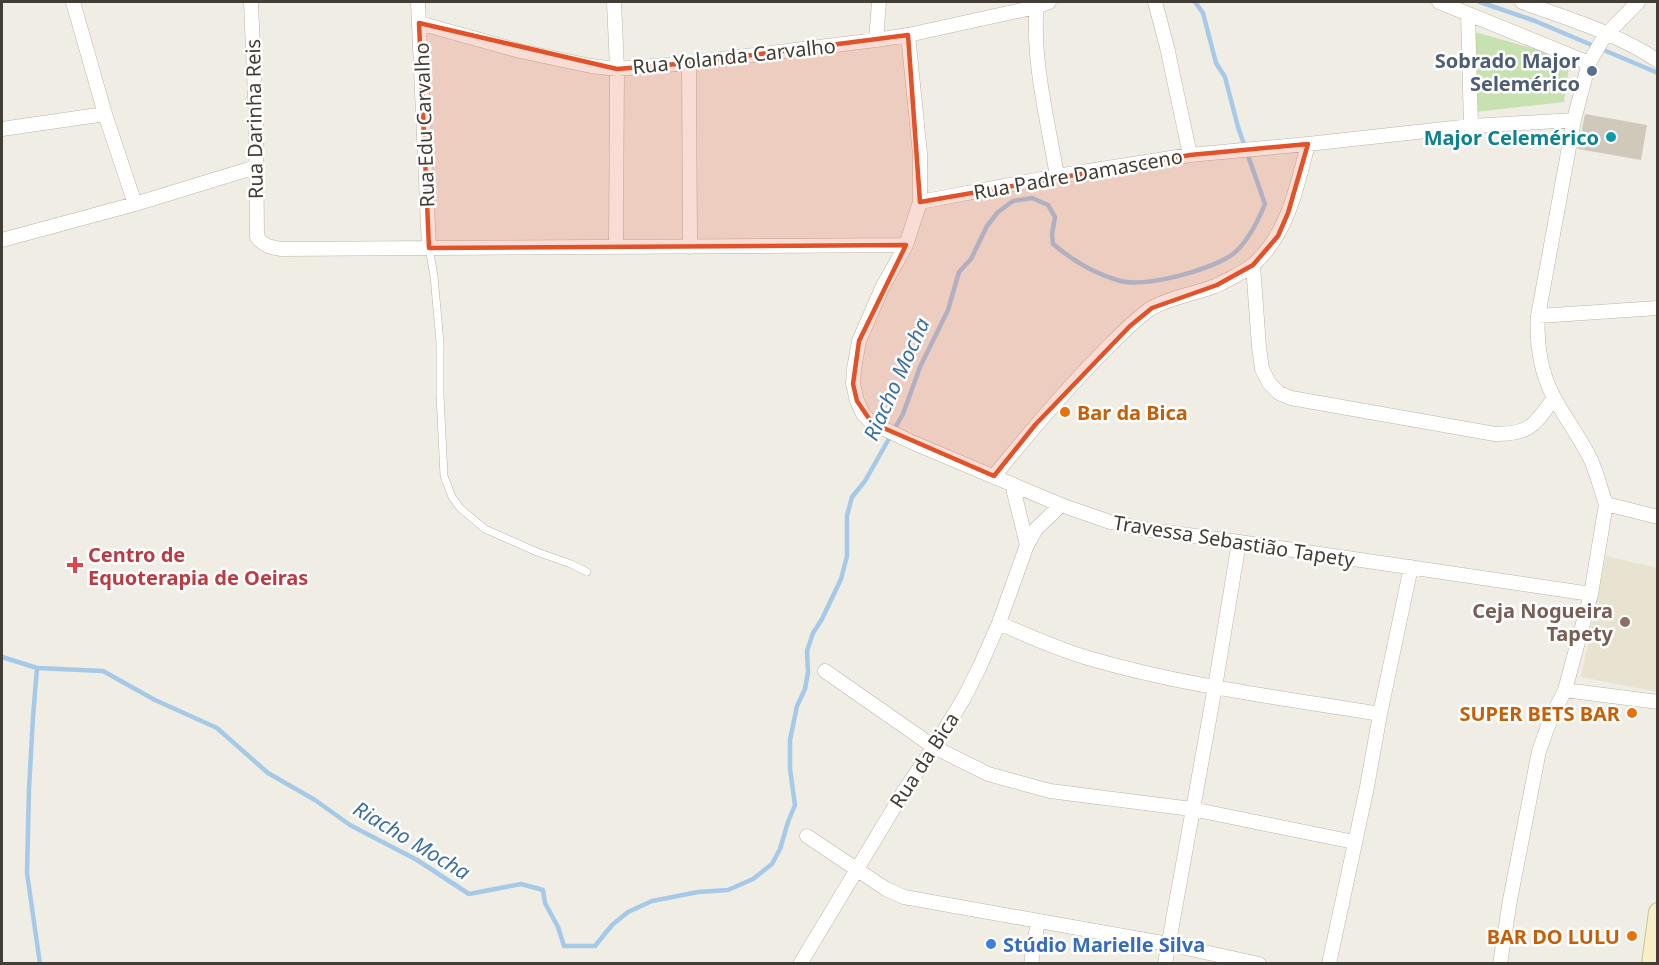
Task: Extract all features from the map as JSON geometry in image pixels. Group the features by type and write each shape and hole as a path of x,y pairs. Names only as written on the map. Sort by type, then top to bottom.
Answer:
{"main road":[{"path":"1651,963 1656,940 1658,912"}],"street":[{"path":"73,2 105,114 135,204"},
{"name":"Rua Darinha Reis","path":"251,2 257,237 262,244 281,249 429,248"},
{"name":"Rua Edu Carvalho","path":"418,2 429,248"},
{"path":"614,2 616,247"},
{"path":"876,40 879,2"},
{"path":"1155,2 1191,155"},
{"path":"1439,2 1591,59"},
{"path":"1522,2 1642,50 1658,61"},
{"path":"1500,963 1539,751 1551,718 1565,690 1591,594 1606,504 1590,460 1554,398 1538,351 1538,316 1574,120 1591,59 1606,35 1638,2"},
{"path":"1041,3 1037,45 1040,78 1057,176"},
{"name":"Rua Yolanda Carvalho","path":"419,23 520,51 616,69 689,63 876,40 908,35 1041,3"},
{"path":"1468,14 1471,126"},
{"path":"429,248 906,245 920,202 920,154 908,35"},
{"path":"689,63 690,247"},
{"path":"2,129 105,114"},
{"path":"994,476 1035,425 1093,362 1137,320 1152,308 1217,285 1253,265 1278,236 1297,189 1308,144 1471,126 1574,120"},
{"name":"Rua Padre Damasceno","path":"920,202 1057,176 1191,155 1308,144"},
{"path":"2,240 135,204 256,167"},
{"name":"Travessa Sebastião Tapety","path":"906,245 882,288 859,341 853,384 863,414 872,423 1061,506 1110,522 1151,531 1591,594"},
{"path":"1253,265 1258,347 1262,369 1269,384 1279,393 1291,398 1495,434 1514,434 1529,428 1539,419 1554,398"},
{"path":"1538,316 1658,308"},
{"path":"1012,484 1026,545"},
{"path":"1606,504 1658,517"},
{"name":"Rua da Bica","path":"800,963 975,677 999,623 1026,545 1036,529 1061,506"},
{"path":"1165,963 1239,542"},
{"path":"1329,963 1411,567"},
{"path":"999,623 1086,658 1133,670 1215,687 1380,714"},
{"path":"825,671 934,747 988,774 1050,791 1192,809 1354,842"},
{"path":"1565,690 1658,702"},
{"path":"807,836 886,889 904,897 1259,963"},
{"path":"1031,963 1038,921"}],"lane":[{"path":"429,248 440,343 443,467 452,497 460,508 485,529 587,572"}],"highlighted area":[{"path":"419,23 617,69 689,63 908,35 920,202 1190,155 1308,144 1288,213 1278,236 1253,265 1217,285 1152,308 1130,326 1035,425 994,476 872,423 857,401 853,384 859,341 906,245 429,248"}],"shaded area":[{"name":"Ceja Nogueira Tapety","path":"1606,556 1657,568 1657,692 1581,677"}],"green space":[{"path":"1475,32 1570,59 1564,102 1475,112"}],"building":[{"name":"Major Celemérico","path":"1585,114 1647,125 1641,160 1578,149"}],"waterway":[{"name":"Riacho Mocha","path":"2,657 37,668 103,671 155,700 217,728 268,773 315,800 350,825 417,860 469,894 521,884 543,890 545,903 558,927 564,946 595,946 612,925 628,912 652,901 698,892 728,890 753,879 772,864 780,849 795,805 790,769 790,740 797,706 805,689 808,672 807,651 813,633 841,579 847,556 847,516 852,497 865,481 903,414 920,367 948,310 959,272 971,259 987,226 998,212 1013,201 1032,198 1048,205 1055,217 1053,244 1075,261 1117,280 1143,282 1193,272 1223,260 1238,249 1256,224 1265,204 1238,127 1225,77 1216,63 1203,13 1195,2"},
{"path":"1480,2 1535,21 1658,73"},
{"path":"37,668 29,789 27,873 40,964"}],"place":[{"name":"Sobrado Major Selemérico","path":"1592,71"},
{"name":"Major Celemérico","path":"1611,137"},
{"name":"Bar da Bica","path":"1065,412"},
{"name":"Centro de Equoterapia de Oeiras","path":"75,565"},
{"name":"Ceja Nogueira Tapety","path":"1625,622"},
{"name":"SUPER BETS BAR","path":"1632,713"},
{"name":"BAR DO LULU","path":"1632,936"},
{"name":"Stúdio Marielle Silva","path":"991,944"}]}
